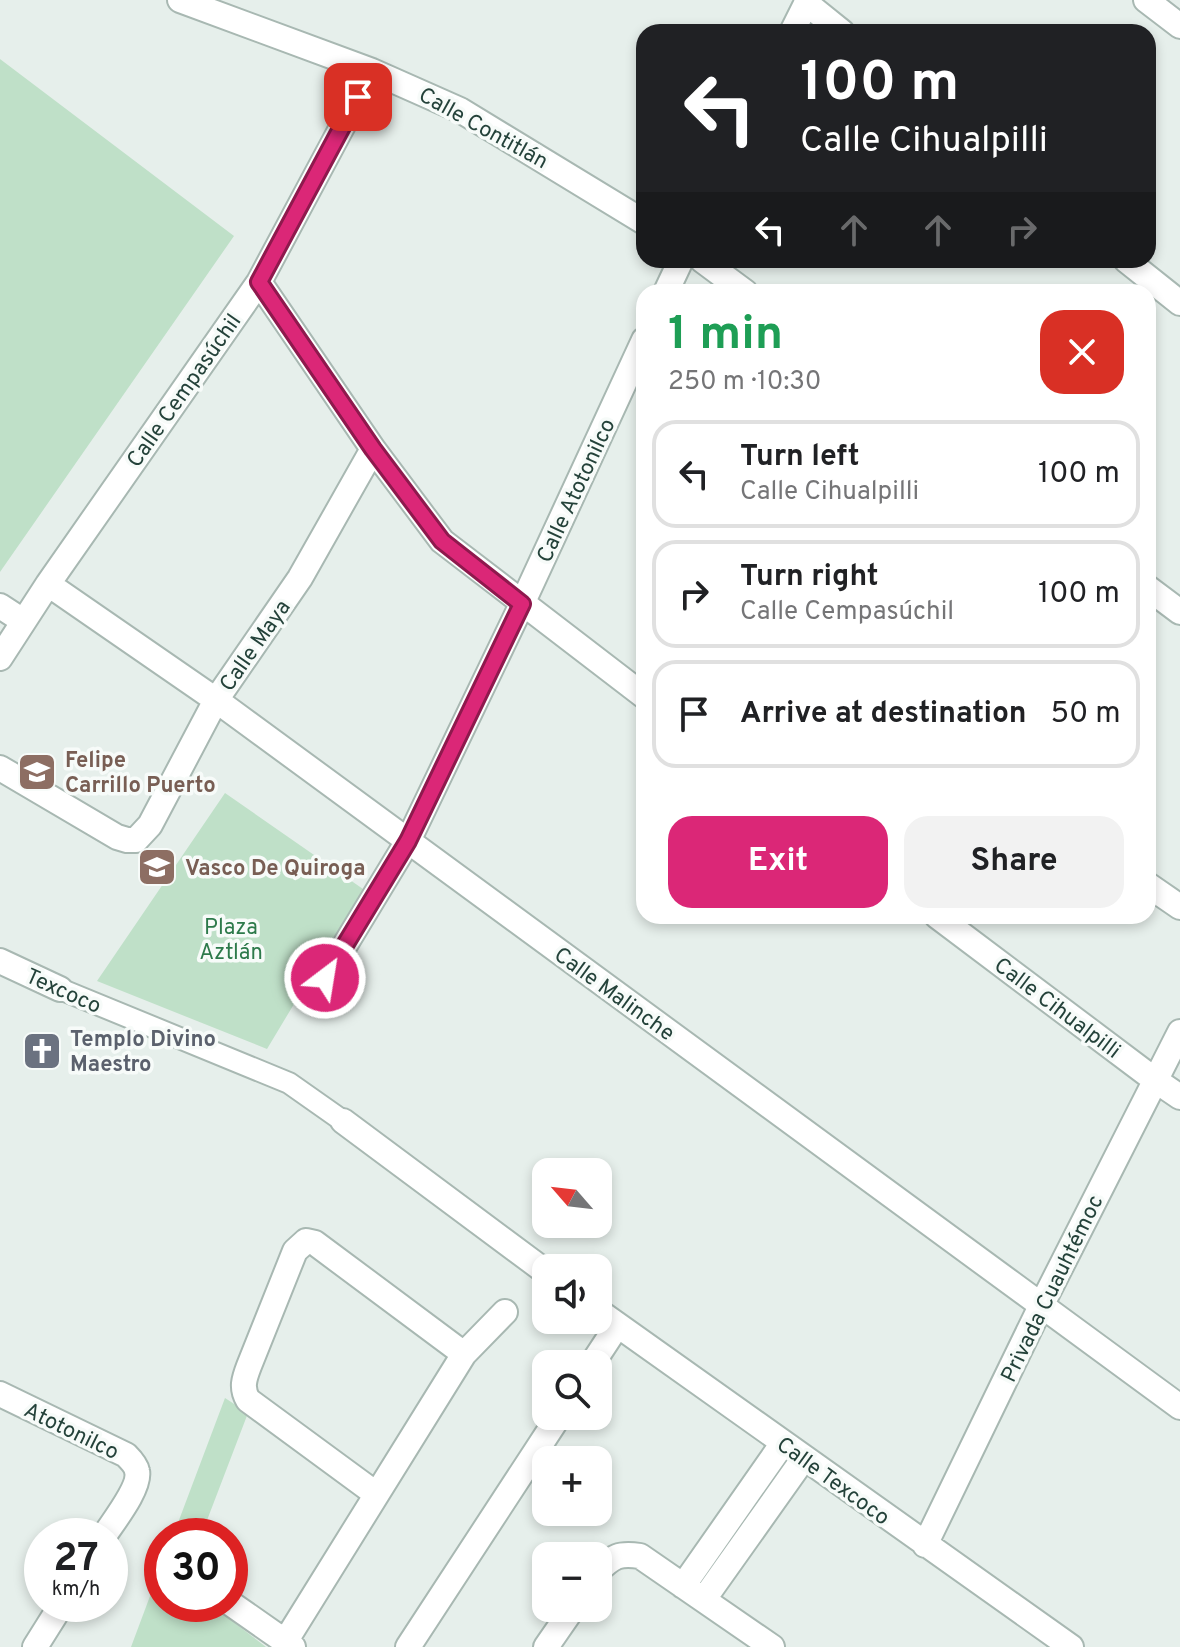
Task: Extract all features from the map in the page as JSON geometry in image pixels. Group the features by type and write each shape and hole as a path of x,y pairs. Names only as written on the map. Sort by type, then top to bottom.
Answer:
{"street":[{"name":"Calle Contitlán","path":"180,0 372,71 460,110 636,217"},
{"path":"1146,0 1180,26"},
{"path":"796,24 807,2 833,24"},
{"name":"Calle Cempasúchil","path":"0,658 48,584 259,282 372,71"},
{"path":"713,268 734,284"},
{"path":"1136,268 1180,303"},
{"path":"259,282 373,449 442,541 636,690"},
{"name":"Calle Atotonilco","path":"325,978 408,841 636,357"},
{"name":"Calle Maya","path":"0,768 117,837 136,840 150,825 216,700 300,578 373,449"},
{"name":"Calle Malinche","path":"48,584 216,700 1180,1407"},
{"path":"1156,594 1180,612"},
{"path":"0,606 23,621"},
{"path":"1156,890 1180,907"},
{"name":"Calle Cihualpilli","path":"948,924 1180,1097"},
{"name":"Texcoco","path":"0,961 60,989 289,1083 343,1121"},
{"name":"Privada Cuauhtémoc","path":"925,1545 1041,1306 1180,1032"},
{"path":"343,1121 532,1262"},
{"path":"376,1494 256,1407 243,1392 249,1366 295,1251 306,1241 315,1243 464,1354"},
{"path":"248,1616 289,1644 376,1494 464,1354 505,1312"},
{"name":"Calle Texcoco","path":"612,1321 1071,1647"},
{"name":"Atotonilco","path":"0,1394 126,1455 138,1472 137,1482 115,1518"},
{"path":"408,1647 550,1430"},
{"path":"693,1592 783,1443"},
{"path":"693,1592 804,1458"},
{"path":"612,1559 625,1554 640,1556 693,1592 746,1639 772,1647"},
{"path":"35,1647 51,1622"},
{"path":"546,1647 563,1622"}],"green space":[{"path":"0,59 234,236 0,572"},
{"name":"Plaza Aztlán","path":"225,793 363,889 267,1049 97,981"},
{"path":"225,1398 248,1413 208,1518 180,1518"},
{"path":"144,1612 144,1622 233,1622 266,1647 131,1647"}],"place":[{"name":"Felipe Carrillo Puerto","path":"37,772"},
{"name":"Vasco De Quiroga","path":"157,867"},
{"name":"Templo Divino Maestro","path":"42,1051"}],"route":[{"path":"325,978 408,841 522,604 442,541 373,449 259,282 358,97"}]}
